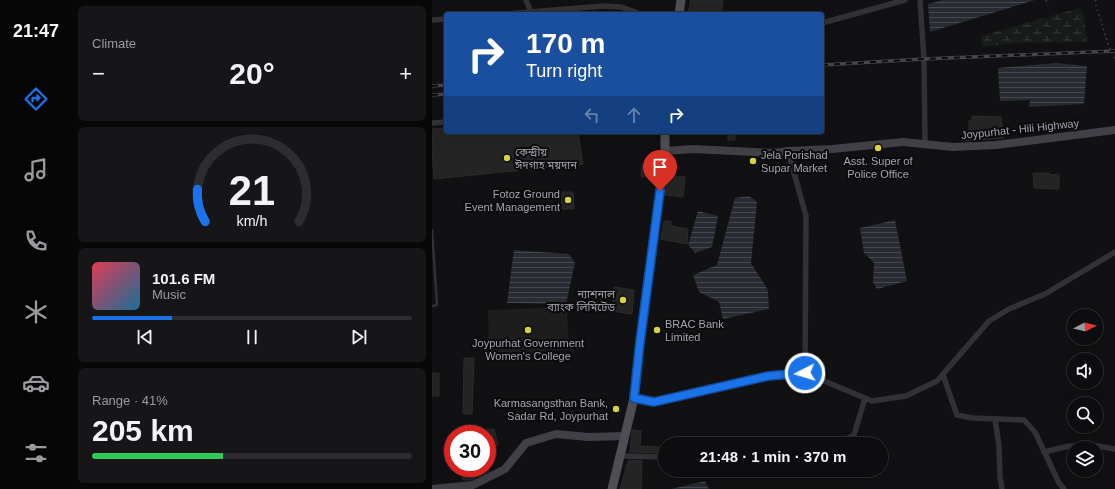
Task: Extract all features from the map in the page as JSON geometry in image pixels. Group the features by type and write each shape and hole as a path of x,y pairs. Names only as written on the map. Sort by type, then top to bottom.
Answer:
{"main road":[{"path":"679,12 681,0"},
{"name":"Joypurhat - Hili Highway","path":"664,151 693,149 773,152 832,149 903,142 953,147 996,145 1115,130"},
{"path":"612,489 634,398 665,134"},
{"path":"432,488 473,485 505,469 526,444 556,434 588,437 625,436"}],"street":[{"path":"526,0 531,12 603,6 621,7 635,12"},
{"path":"824,22 905,0"},
{"path":"920,0 924,59 925,143"},
{"path":"432,20 444,19"},
{"path":"432,123 444,122"},
{"path":"788,151 806,216 805,373"},
{"path":"634,398 654,402 768,376 805,373 872,401 906,396 937,382 989,321 1009,308 1045,294 1115,252"},
{"path":"943,375 957,415 972,418 1024,420 1035,432 1064,489"},
{"path":"850,437 854,435 865,398"},
{"path":"994,419 999,446 1002,489"},
{"path":"1044,452 1069,446 1098,446 1115,449"},
{"path":"620,456 658,457"}],"lane":[{"path":"432,230 437,305 432,306"}],"path":[{"path":"1046,0 1048,5"},
{"path":"1096,0 1095,2 1109,47 1115,59"}],"shaded area":[{"path":"943,0 1035,0 930,32 928,4"},
{"path":"1056,63 1087,66 1084,104 1029,107 1030,100 1000,101 998,68"},
{"path":"749,196 757,202 751,263 768,290 769,309 723,319 719,302 699,292 693,275 717,265 735,198"},
{"path":"698,211 718,216 712,247 695,253 688,245"},
{"path":"895,220 907,281 877,289 873,282 874,263 864,253 860,228"},
{"path":"514,250 569,254 575,263 566,304 507,303"},
{"name":"Joypurhat Government Women's College","path":"567,307 569,350 489,354 488,310"},
{"path":"705,481 709,489 671,489"}],"green space":[{"path":"1079,8 1084,14 1087,42 1019,43 982,47 981,36"}],"building":[{"path":"691,0 723,0 722,12 688,12"},
{"path":"972,116 1001,117 1004,138 965,141 966,132 969,129 969,121 972,121"},
{"name":"কেন্দ্রীয় ঈদগাহ ময়দান","path":"444,128 444,134 578,134 583,164 434,179 432,129"},
{"path":"728,134 735,134 735,140 728,140"},
{"path":"642,164 653,165 653,177 641,177"},
{"path":"1033,173 1049,173 1050,175 1059,174 1059,189 1034,188"},
{"path":"668,176 685,177 683,197 665,195"},
{"name":"Fotoz Ground Event Management","path":"561,192 573,192 574,209 562,209"},
{"path":"664,221 671,221 671,226 688,229 687,244 661,239"},
{"name":"ন্যাশনাল ব্যাংক লিমিটেড","path":"614,287 634,290 632,314 612,311"},
{"path":"464,358 474,358 472,414 463,414"},
{"path":"432,373 439,373 439,396 432,396"},
{"path":"632,430 641,431 640,446 658,447 658,453 630,452"},
{"path":"628,461 642,461 641,489 620,489"},
{"path":"462,477 477,477 471,480 463,480"}],"railway":[{"path":"824,65 1115,51"},
{"path":"432,86 444,85"},
{"path":"432,95 444,94"}],"place":[{"name":"Asst. Super of Police Office","path":"878,148"},
{"name":"কেন্দ্রীয় ঈদগাহ ময়দান","path":"507,158"},
{"name":"Jela Porishad Supar Market","path":"753,161"},
{"name":"Fotoz Ground Event Management","path":"568,200"},
{"name":"ন্যাশনাল ব্যাংক লিমিটেড","path":"623,300"},
{"name":"Joypurhat Government Women's College","path":"528,330"},
{"name":"BRAC Bank Limited","path":"657,330"},
{"name":"Karmasangsthan Bank, Sadar Rd, Joypurhat","path":"616,409"}],"route":[{"path":"660,191 634,398 654,402 768,376 805,373"}]}
